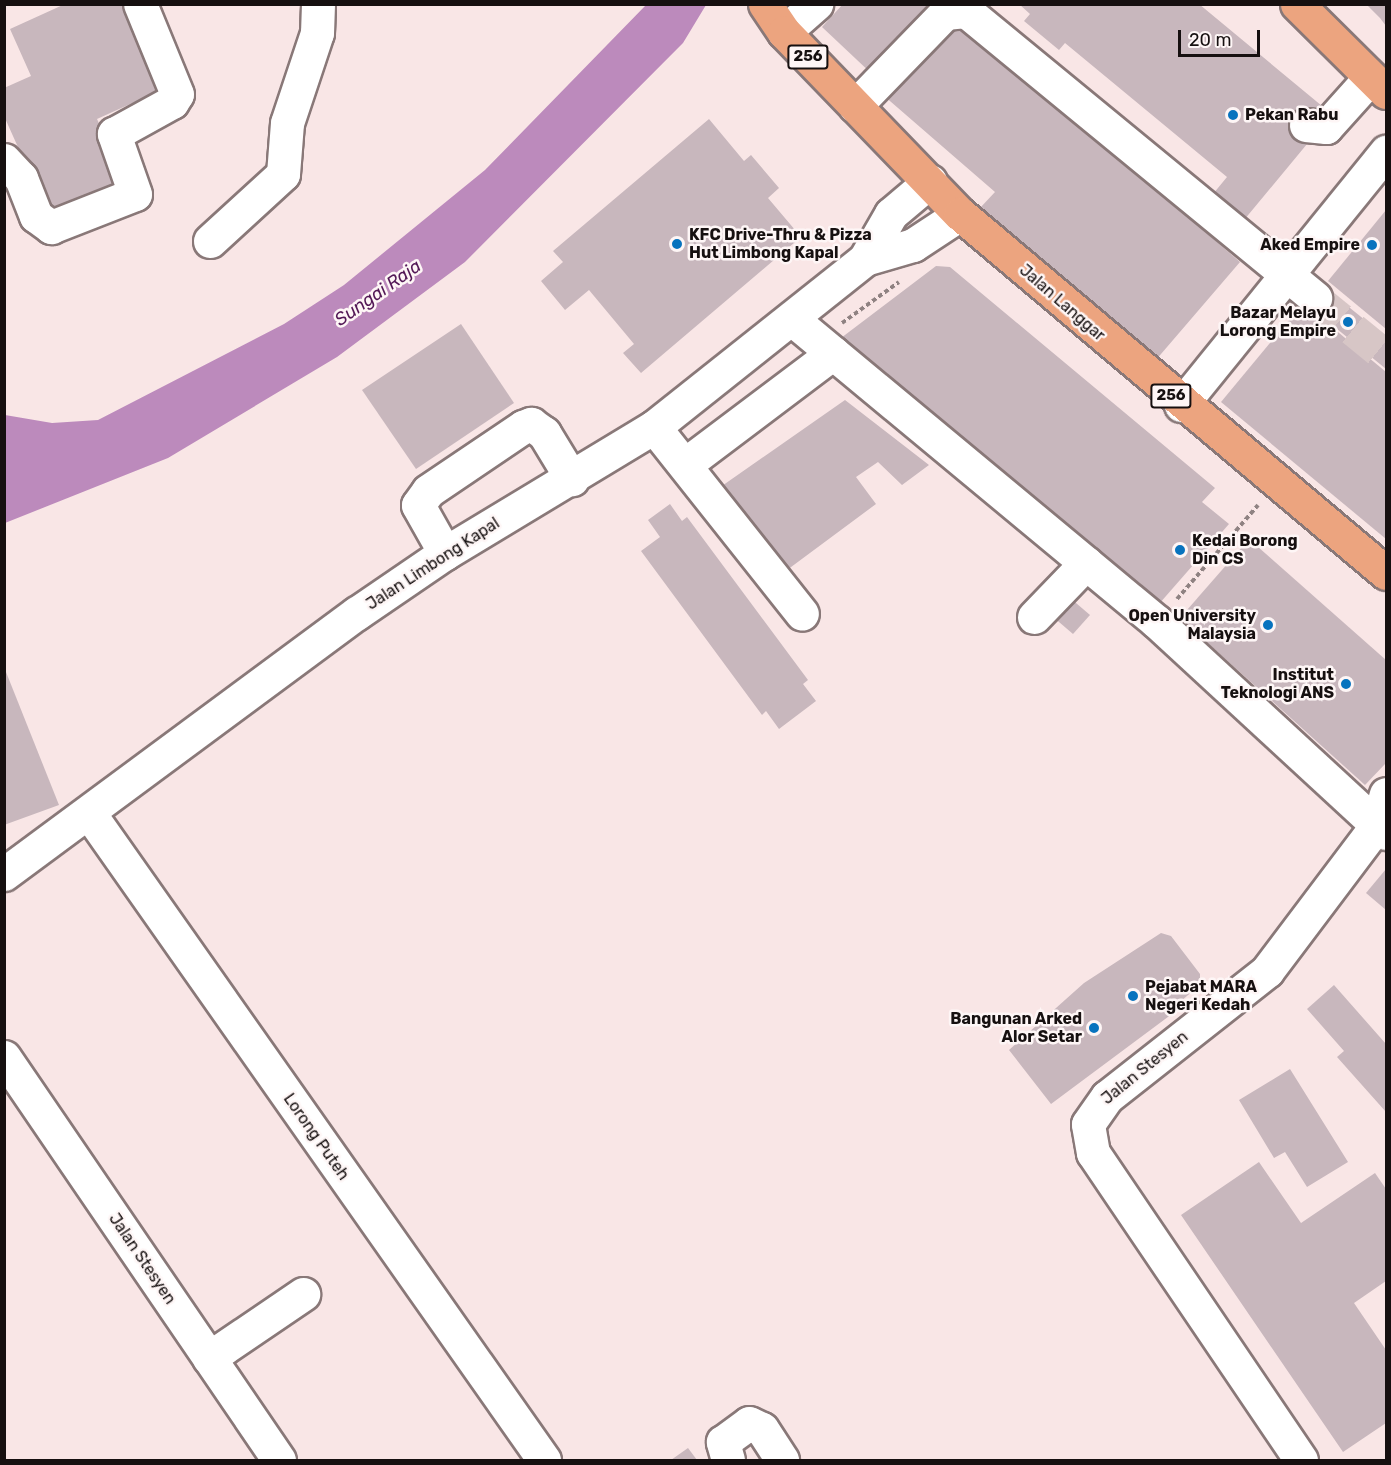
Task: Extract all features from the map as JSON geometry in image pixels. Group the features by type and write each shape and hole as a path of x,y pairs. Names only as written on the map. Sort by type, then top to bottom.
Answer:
{"main road":[{"name":"Jalan Langgar","path":"765,4 784,32 960,214 1181,405 1386,573"},
{"path":"1297,4 1378,85"}],"street":[{"path":"4,160 21,178 36,216 51,228 135,194 114,134 177,94 140,4"},
{"path":"210,241 283,174 287,123 317,33 318,4"},
{"path":"784,32 816,4"},
{"path":"855,106 945,13 966,11 1315,298"},
{"path":"1306,125 1326,127 1378,85"},
{"path":"1181,405 1386,152"},
{"name":"Jalan Limbong Kapal","path":"4,874 445,553 572,479 614,436 654,427 865,259 891,214 930,182"},
{"name":"Jalan Limbong Kapal","path":"865,259 913,245 960,214"},
{"path":"792,319 1157,622 1383,826"},
{"path":"687,463 826,347"},
{"path":"445,553 418,505 428,491 523,427 531,424 544,433 572,479"},
{"path":"654,427 687,463 802,614"},
{"path":"1034,617 1086,563"},
{"name":"Jalan Stesyen","path":"1301,1461 1093,1153 1088,1124 1107,1097 1267,971 1383,826 1386,794"},
{"name":"Lorong Puteh","path":"89,813 544,1461"},
{"name":"Jalan Stesyen","path":"4,1057 279,1461"},
{"path":"209,1358 303,1294"},
{"path":"728,1461 723,1442 749,1424 762,1429 782,1461"}],"path":[{"path":"826,347 910,275"},
{"path":"1157,622 1276,484"}],"water":[{"name":"Sungai Raja","path":"646,5 706,5 683,43 465,262 337,357 168,458 5,523 5,415 52,423 98,420 284,324 344,285 485,170"}],"building":[{"path":"65,4 133,4 170,86 97,119 125,180 48,214 4,116 4,88 31,76 10,29"},
{"path":"843,4 938,4 873,75 822,27"},
{"name":"Pekan Rabu","path":"1019,4 1199,4 1322,106 1302,129 1312,138 1244,220 1213,194 1227,177 1065,43 1059,50 1024,21 1030,14"},
{"path":"1366,4 1386,4 1386,26 1380,18"},
{"path":"953,13 1240,262 1155,361 980,208 995,192 883,95"},
{"name":"KFC Drive-Thru & Pizza Hut Limbong Kapal","path":"709,119 744,161 751,155 779,188 768,198 801,237 641,373 623,353 634,344 589,290 565,310 541,281 563,262 553,251"},
{"name":"Aked Empire","path":"1386,210 1386,329 1328,281"},
{"path":"936,266 950,267 1215,488 1202,502 1229,524 1159,604 841,338"},
{"name":"Bazar Melayu Lorong Empire","path":"1324,287 1386,337 1386,369 1309,306"},
{"path":"1303,303 1386,372 1386,539 1221,402"},
{"path":"461,324 514,403 416,469 362,390"},
{"path":"845,400 929,465 902,485 878,462 856,477 876,504 783,573 719,488"},
{"path":"670,504 682,521 687,517 808,680 803,684 816,701 779,729 766,711 762,715 641,551 660,537 648,520"},
{"name":"Open University Malaysia","path":"1249,539 1386,660 1386,763 1365,785 1180,618"},
{"path":"1069,597 1090,615 1073,634 1052,616"},
{"path":"4,667 59,805 4,825"},
{"path":"1386,869 1386,910 1366,893"},
{"name":"Bangunan Arked Alor Setar","path":"1161,933 1171,936 1200,974 1200,985 1181,1001 1184,1005 1051,1104 1009,1050 1084,983"},
{"path":"1334,985 1386,1044 1386,1112 1337,1057 1344,1051 1307,1009"},
{"path":"1290,1069 1348,1162 1307,1187 1285,1152 1274,1158 1239,1100"},
{"path":"1259,1162 1301,1223 1375,1173 1386,1189 1386,1281 1354,1303 1386,1350 1386,1423 1343,1452 1181,1215"},
{"path":"688,1448 697,1460 671,1460"}],"tunnel":[{"path":"1315,298 1386,356"}],"place":[{"name":"Pekan Rabu","path":"1233,115"},
{"name":"KFC Drive-Thru & Pizza Hut Limbong Kapal","path":"677,244"},
{"name":"Aked Empire","path":"1372,245"},
{"name":"Bazar Melayu Lorong Empire","path":"1348,322"},
{"name":"Kedai Borong Din CS","path":"1180,550"},
{"name":"Open University Malaysia","path":"1268,625"},
{"name":"Institut Teknologi ANS","path":"1346,684"},
{"name":"Pejabat MARA Negeri Kedah","path":"1133,996"},
{"name":"Bangunan Arked Alor Setar","path":"1094,1028"}]}
